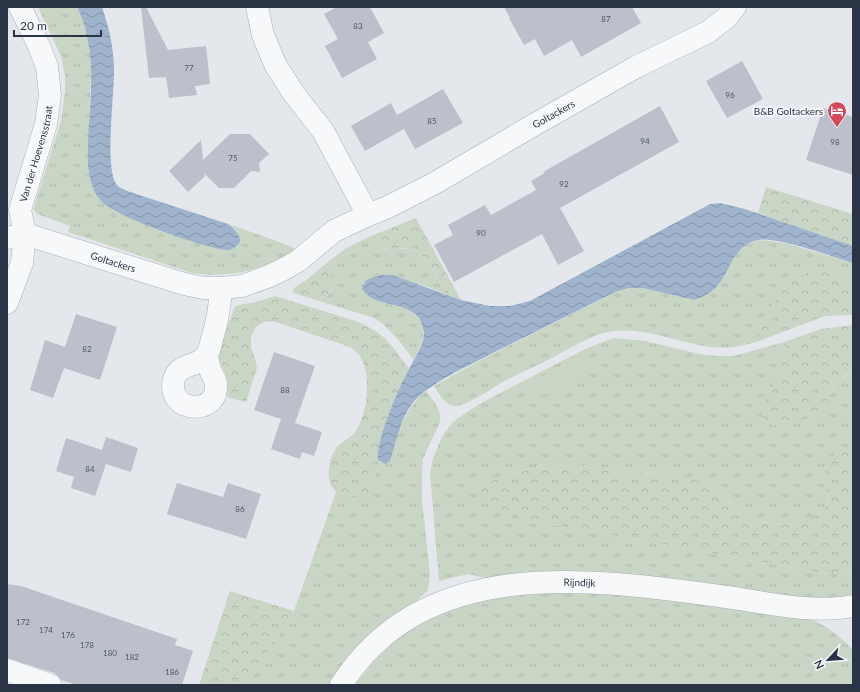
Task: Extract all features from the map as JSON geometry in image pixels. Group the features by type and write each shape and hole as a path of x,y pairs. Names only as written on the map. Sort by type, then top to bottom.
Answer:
{"street":[{"name":"Van der Hoevensstraat","path":"7,303 22,263 16,236 20,210 46,124 50,95 48,67 40,46 20,7"},
{"path":"258,7 263,35 275,64 294,94 323,131 368,215"},
{"name":"Goltackers","path":"16,236 184,284 204,288 242,286 284,269 298,260 334,231 388,207 435,183 629,71 708,32 726,18 735,7"},
{"path":"207,354 219,317 221,288"},
{"name":"Rijndijk","path":"340,685 352,668 400,622 435,604 456,596 500,585 545,581 615,584 701,593 814,609 839,609 853,606"},
{"path":"7,670 50,685"}],"green space":[{"path":"38,7 77,7 84,21 89,43 91,70 88,159 89,177 103,203 114,211 161,231 238,246 240,239 236,230 228,224 296,249 259,267 234,274 207,275 192,273 68,232 70,226 37,214 34,207 61,121 65,92 65,76 61,56"},
{"path":"766,187 853,214 853,246 758,213"},
{"path":"416,218 461,300 446,294 429,265 421,256 408,249 380,248 370,239 371,236"},
{"path":"371,236 370,239 385,250 398,248 408,249 424,258 446,294 419,284 362,289 375,299 400,306 415,314 422,326 423,336 421,346 414,360 391,332 374,318 319,301 327,296 331,291 327,266 324,265 345,249"},
{"path":"759,240 781,242 853,263 853,278 806,272 789,286 775,302 764,320 759,341 735,347 717,348 635,331 605,333 575,345 459,406 448,404 434,386 477,362 615,292 630,288 643,288 694,300 702,297 737,252 748,244"},
{"path":"324,265 327,266 330,271 332,281 331,290 328,294 319,301 294,293 294,288"},
{"path":"815,269 853,278 853,315 825,316 759,341 760,330 763,322 778,296 799,277"},
{"path":"275,296 367,326 387,341 409,369 378,460 381,462 367,494 346,496 339,493 330,484 329,477 332,456 337,447 355,432 363,414 367,395 365,368 360,356 350,347 273,321 264,322 256,327 251,337 251,348 257,368 246,402 227,397 228,381 219,359 218,351 235,307"},
{"path":"853,325 853,373 846,375 834,386 824,410 809,418 779,426 769,424 762,417 761,411 781,370 784,342 821,329"},
{"path":"614,338 645,341 699,354 715,356 734,356 784,342 781,370 774,386 779,426 824,410 831,392 837,383 841,379 853,373 853,446 838,450 825,472 828,501 822,512 793,524 753,522 729,501 678,474 626,475 583,466 550,464 480,485 531,521 827,574 853,570 853,598 840,599 494,580 468,574 439,581 430,474 433,458 442,437 451,424 481,403 587,348"},
{"path":"587,355 595,370 533,400 526,384"},
{"path":"426,391 440,413 440,422 423,459 422,499 430,575 428,590 332,685 248,685 294,611 336,492 346,496 367,494 381,462 385,464 406,415 418,398"},
{"path":"853,446 853,570 827,574 503,516 485,499 480,485 550,464 583,466 626,475 678,474 701,482 729,501 753,522 793,524 822,512 828,501 825,472 829,459 838,450"},
{"path":"230,591 294,611 248,685 199,685"},
{"path":"533,591 656,596 810,619 833,632 853,650 853,685 355,685 374,661 400,637 427,619 456,606"}],"water":[{"path":"77,7 102,7 107,22 113,51 114,67 111,163 113,176 117,185 127,191 228,224 234,229 240,238 240,242 230,250 215,248 181,238 124,216 102,202 94,191 88,165 91,87 90,53 86,30"},
{"path":"720,203 745,209 853,246 853,263 791,244 778,241 758,240 749,243 741,249 716,287 701,298 694,300 643,288 629,288 615,292 459,370 427,390 412,404 404,417 390,461 385,464 378,460 380,440 388,415 420,348 424,334 423,327 418,317 412,312 405,308 381,302 367,295 362,289 366,280 381,275 392,275 461,300 490,306 510,306 530,301 710,204"}],"building":[{"path":"141,7 146,7 168,50 206,46 210,84 195,86 197,95 169,98 166,77 149,78"},
{"path":"337,7 370,7 384,33 368,42 377,59 342,78 325,46 338,39 324,14"},
{"path":"504,7 632,7 641,23 581,57 572,40 544,56 535,39 524,45"},
{"path":"742,61 763,99 727,118 706,81"},
{"path":"443,89 463,123 415,149 404,129 365,151 351,126 391,103 397,115"},
{"path":"660,106 679,142 560,208 584,251 558,265 542,234 454,282 434,245 453,235 448,225 485,205 491,215 536,190 531,181 545,173 543,172"},
{"path":"823,108 853,117 853,175 806,160"},
{"path":"230,134 250,134 269,154 259,163 260,172 251,171 234,188 219,188 204,173 205,176 188,192 169,171 201,140 203,160"},
{"path":"76,314 117,327 100,380 64,368 53,398 30,390 45,340 65,347"},
{"path":"274,352 315,366 295,423 322,432 314,456 302,452 300,459 271,449 281,419 254,410"},
{"path":"106,437 138,448 131,472 106,464 95,496 71,488 74,477 56,471 66,438 102,450"},
{"path":"177,483 223,497 228,483 261,494 246,539 167,514"},
{"path":"7,584 21,586 177,639 175,645 193,651 182,685 77,685 61,680 54,673 7,658"}],"place":[{"name":"B&B Goltackers","path":"837,128"}]}
